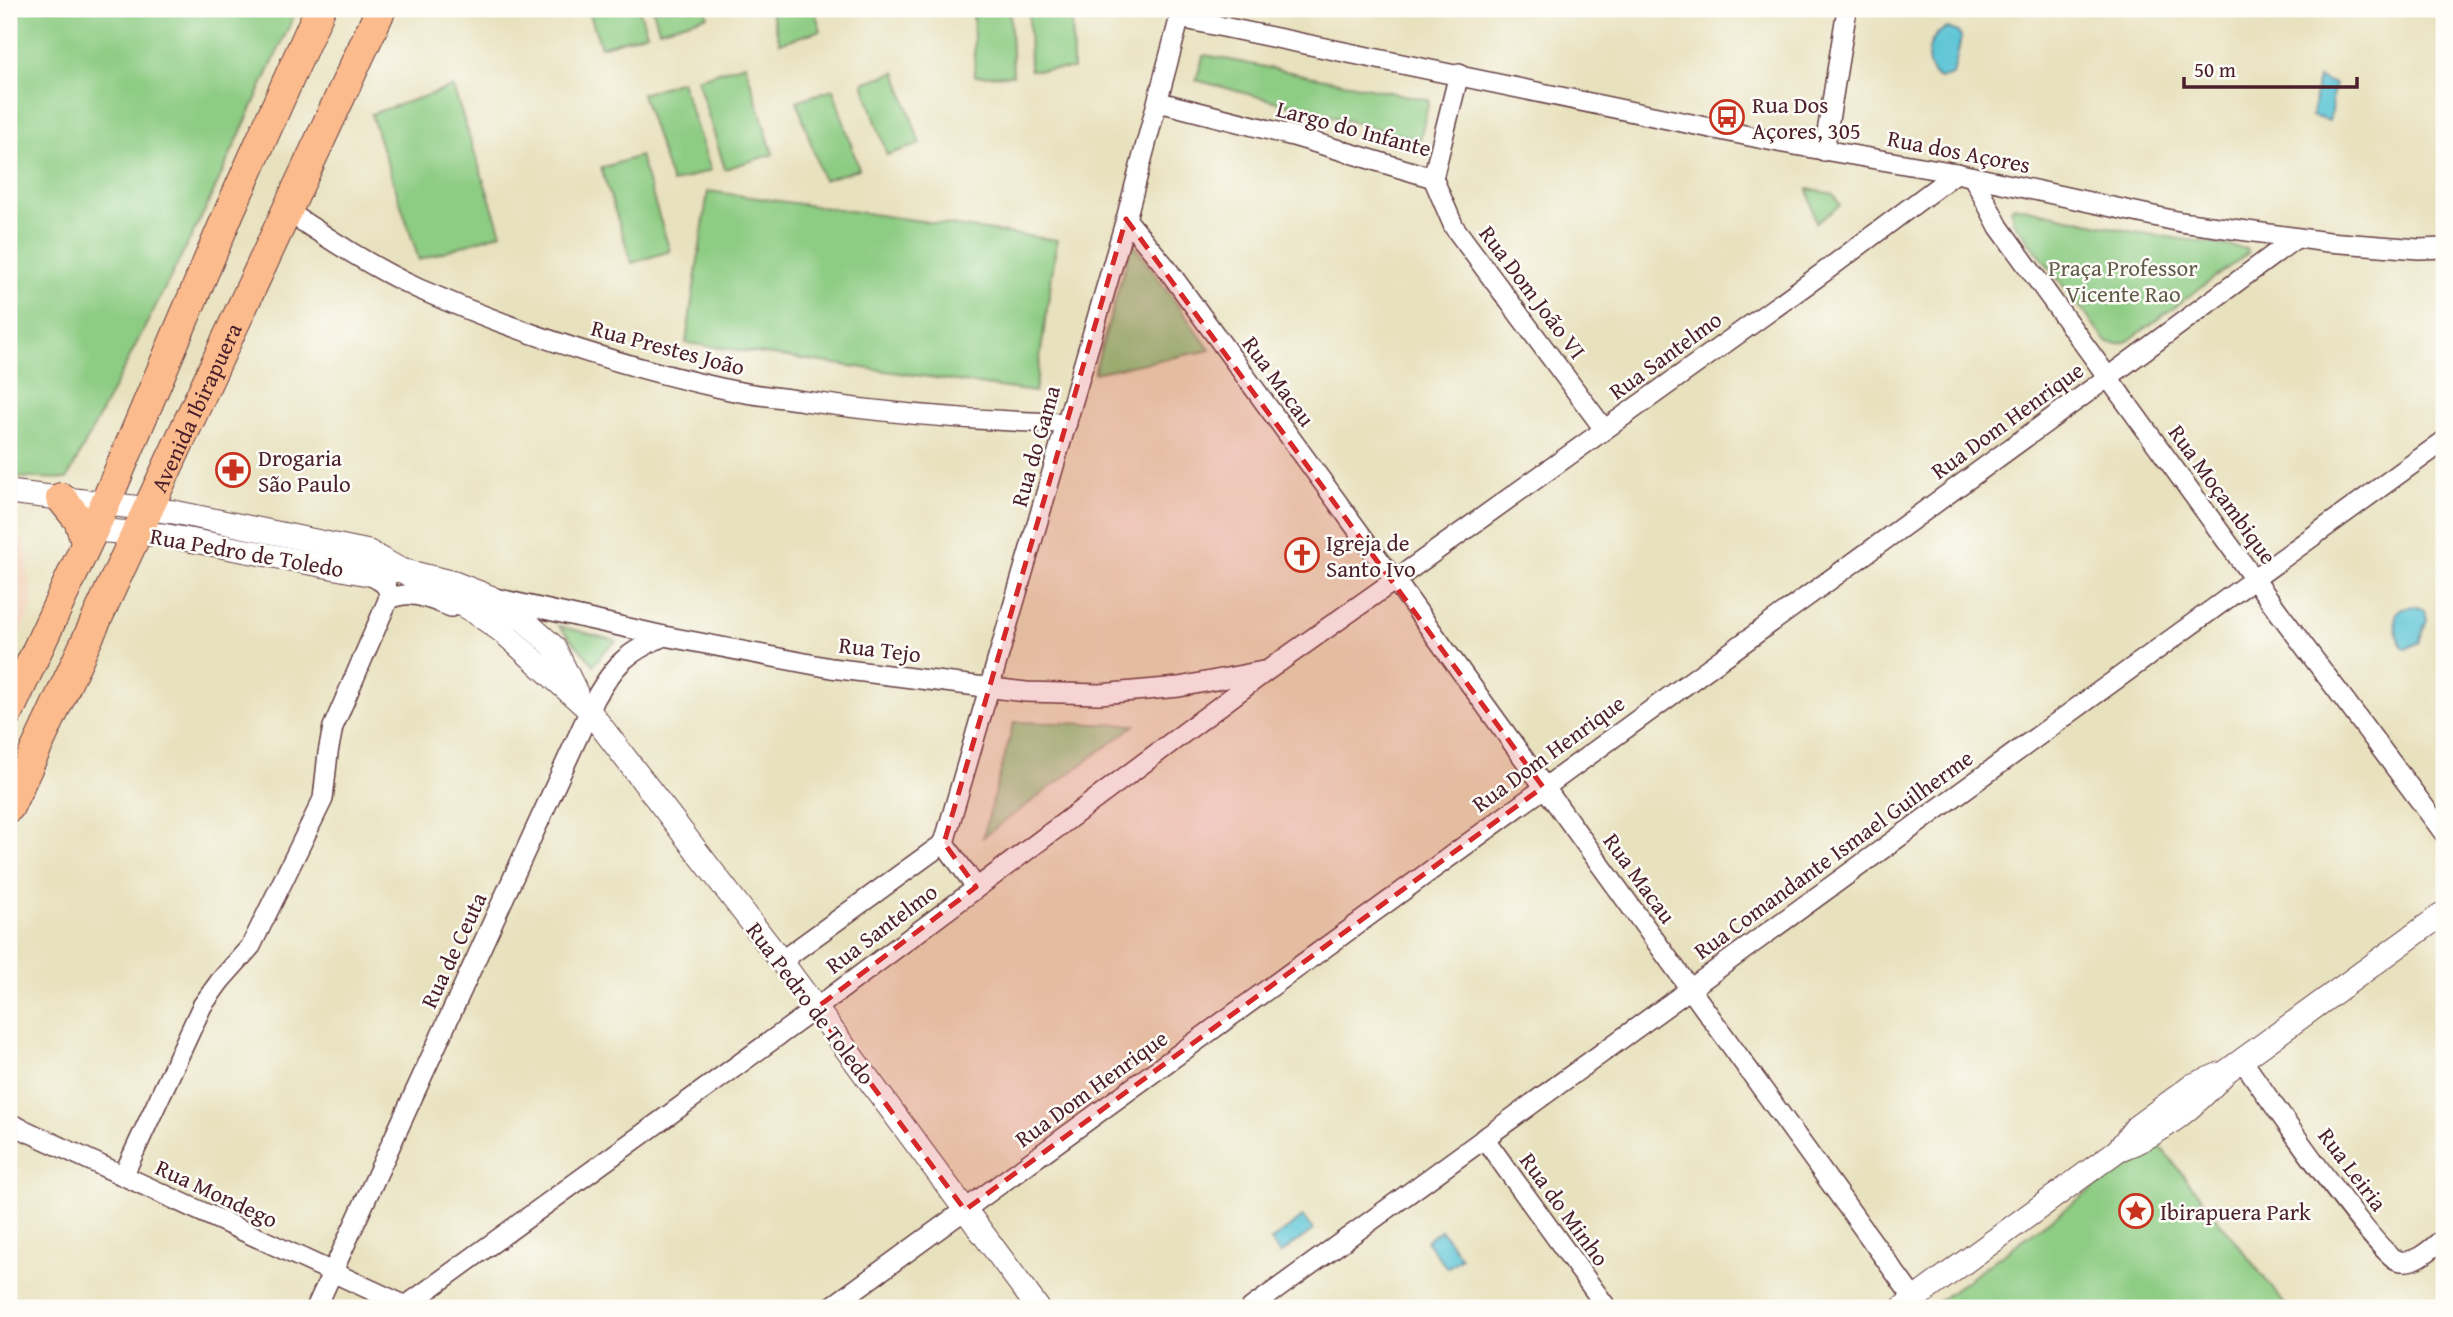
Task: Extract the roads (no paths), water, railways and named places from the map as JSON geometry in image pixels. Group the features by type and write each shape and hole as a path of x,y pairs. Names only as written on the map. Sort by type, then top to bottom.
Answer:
{"main road":[{"name":"Avenida Ibirapuera","path":"9,711 105,504 230,210 320,9"},
{"name":"Avenida Ibirapuera","path":"9,807 381,9"},
{"path":"61,498 89,536"}],"street":[{"path":"1824,151 1847,9"},
{"name":"Rua dos Açores","path":"1181,14 1824,151 1964,175 2181,222 2296,238 2419,249 2444,248"},
{"name":"Rua do Gama","path":"944,843 1126,219 1181,14"},
{"name":"Largo do Infante","path":"1159,102 1293,136 1433,178 1459,74"},
{"name":"Rua Moçambique","path":"1964,175 2107,378 2444,833"},
{"name":"Rua Santelmo","path":"404,1307 815,1009 1268,670 1964,175"},
{"name":"Rua Dom João VI","path":"1433,178 1454,227 1604,429"},
{"name":"Rua Prestes João","path":"287,211 349,251 418,288 560,343 627,364 728,390 876,412 972,420 1067,423"},
{"name":"Rua Macau","path":"1126,219 1165,266 1690,988 1908,1304"},
{"name":"Rua Dom Henrique","path":"830,1308 2296,238"},
{"name":"Rua Comandante Ismael Guilherme","path":"1251,1308 2444,441"},
{"name":"Rua Pedro de Toledo","path":"9,492 105,504 142,521 163,535 368,574 401,570"},
{"name":"Rua Pedro de Toledo","path":"89,536 142,521 369,552 401,570 454,583 483,605 524,620 554,648 585,706 781,961 1038,1308"},
{"path":"123,1175 202,1006 251,946 323,799 333,727 390,592 388,587 368,574"},
{"name":"Rua Tejo","path":"388,600 415,594 664,636 831,668 1026,692 1100,694 1179,687 1268,670"},
{"name":"Rua de Ceuta","path":"316,1308 585,706 620,662 635,649 664,636"},
{"path":"781,961 944,843 976,887"},
{"path":"1908,1304 2118,1150 2145,1140 2201,1100 2234,1066 2444,913"},
{"name":"Rua Leiria","path":"2234,1066 2388,1254 2398,1260 2410,1261 2444,1238"},
{"name":"Rua Mondego","path":"9,1123 404,1307"},
{"name":"Rua do Minho","path":"1484,1138 1606,1308"}],"water":[{"path":"1948,28 1958,32 1961,38 1953,75 1940,79 1930,67 1929,51 1935,37"},
{"path":"2318,78 2335,84 2329,121 2312,116"},
{"path":"2415,606 2424,610 2427,619 2419,642 2406,649 2398,638 2396,613 2402,608"},
{"path":"1303,1217 1313,1230 1280,1254 1271,1241"},
{"path":"1441,1230 1461,1258 1447,1268 1426,1241"}],"place":[{"name":"Rua Dos Açores, 305","path":"1727,117"},
{"name":"Drogaria São Paulo","path":"233,470"},
{"name":"Igreja de Santo Ivo","path":"1302,555"},
{"name":"Ibirapuera Park","path":"2136,1211"}],"park label":[{"name":"Praça Professor Vicente Rao","path":"2123,280"}]}
